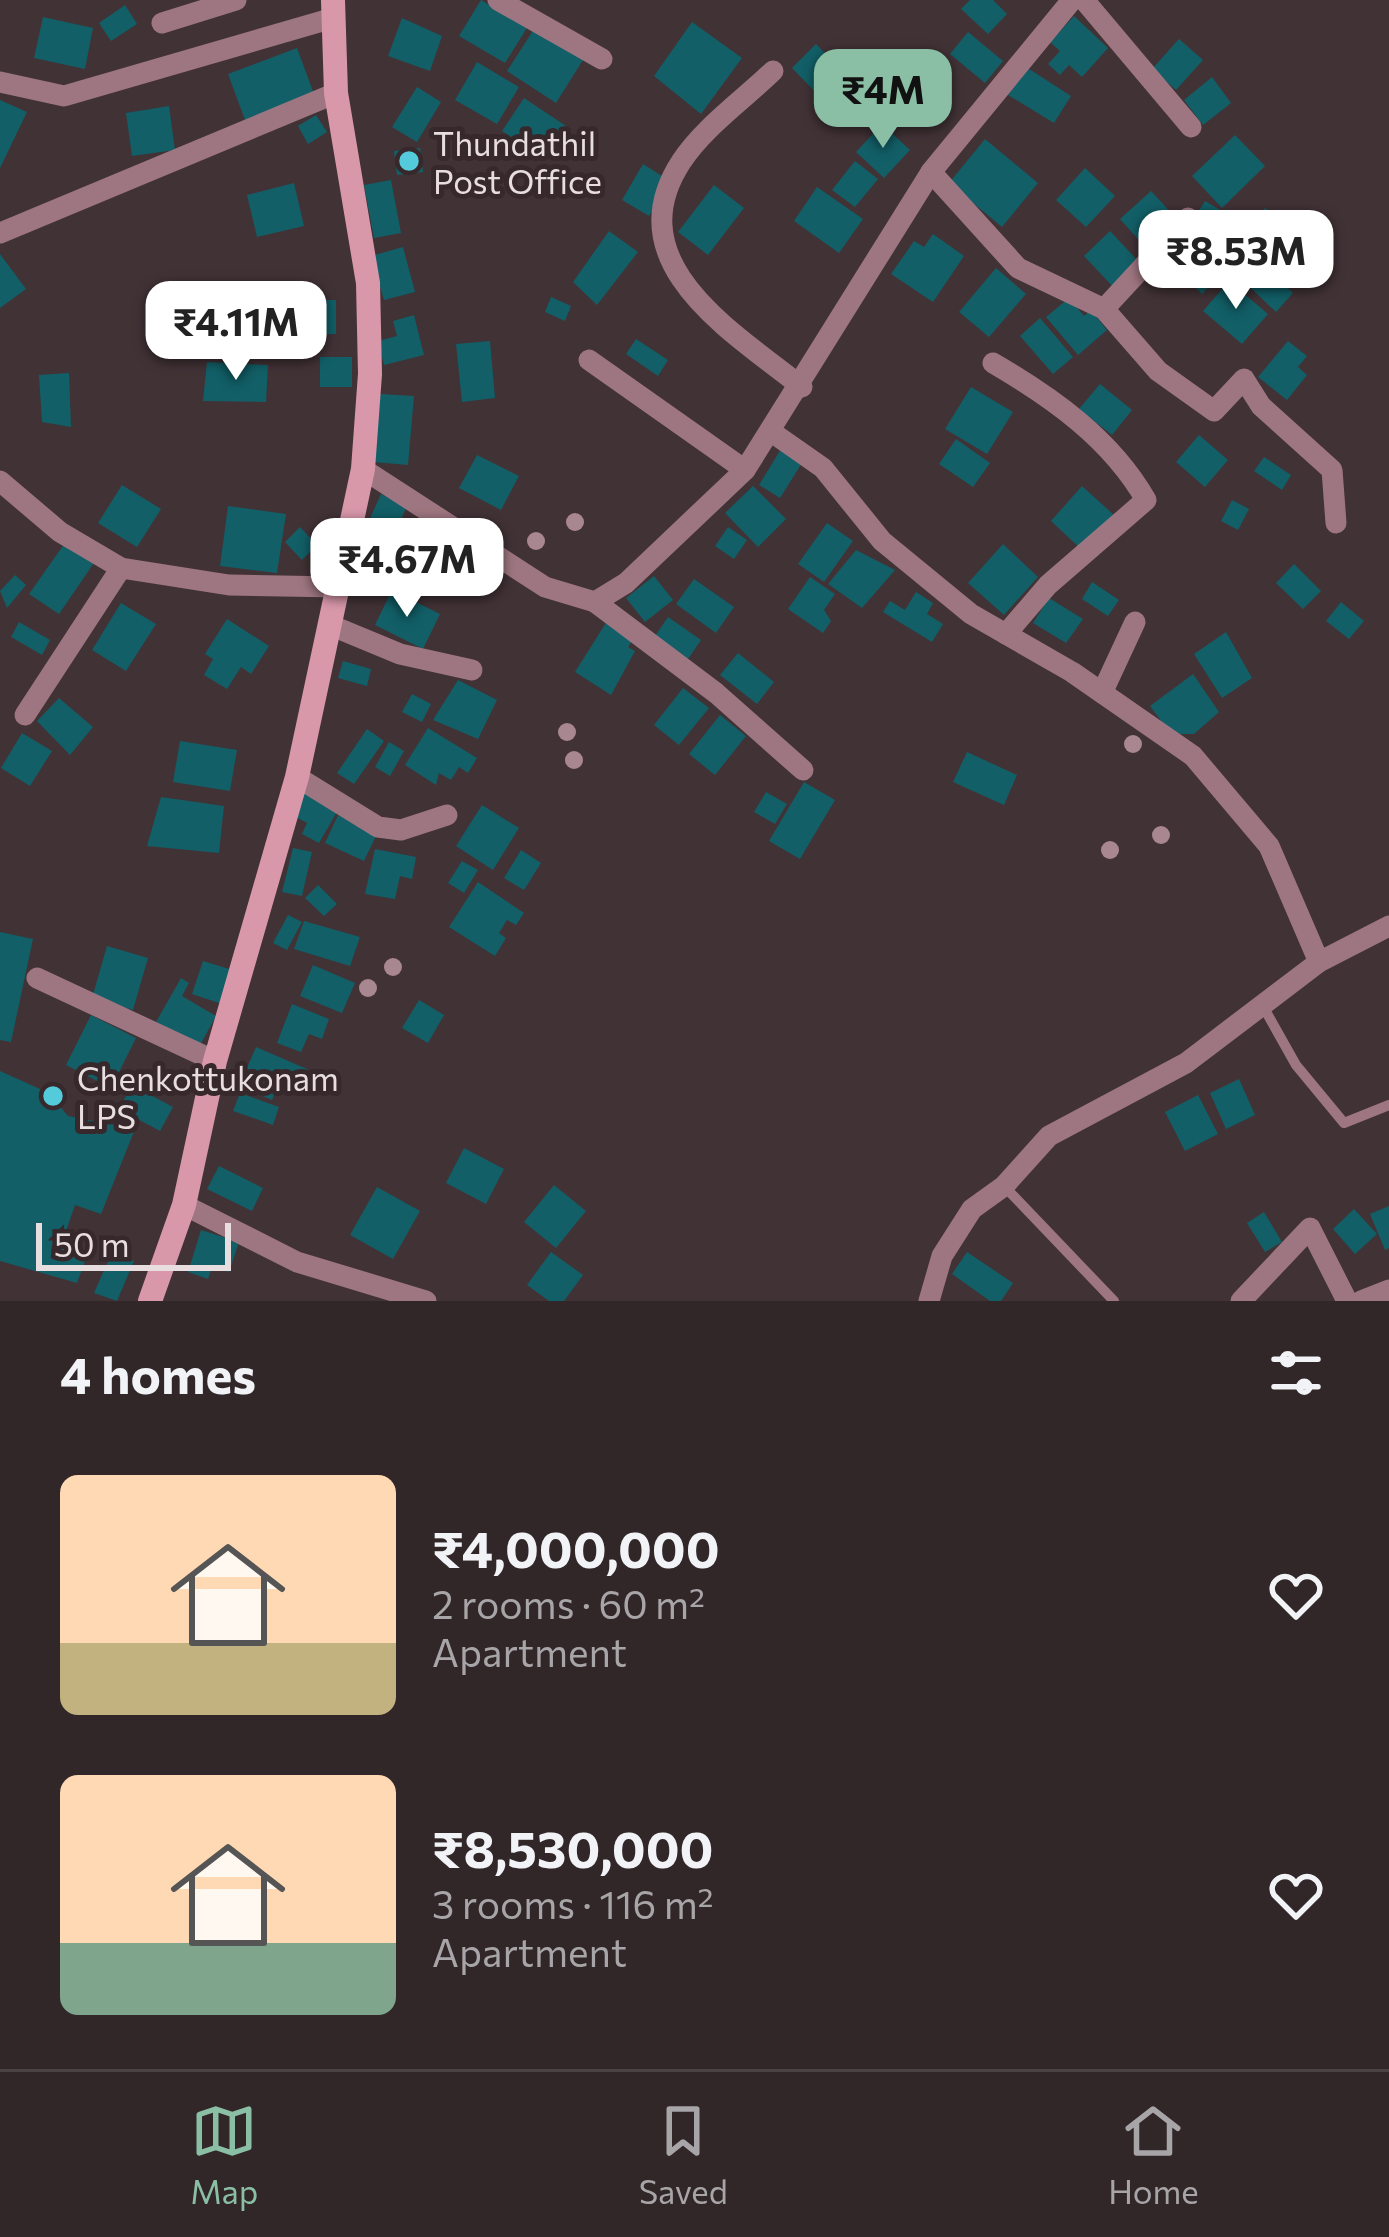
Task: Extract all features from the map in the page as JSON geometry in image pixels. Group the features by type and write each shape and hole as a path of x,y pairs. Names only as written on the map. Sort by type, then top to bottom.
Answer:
{"main road":[{"path":"150,1301 184,1205 215,1061 297,777 363,469 370,374 368,284 336,93 333,9"}],"street":[{"path":"162,22 236,0"},
{"path":"498,0 602,59"},
{"path":"596,602 626,583 745,470 802,387 931,172 1072,0"},
{"path":"1084,0 1191,128"},
{"path":"0,82 64,96 333,9"},
{"path":"773,70 683,158 663,206 664,232 681,285 802,387"},
{"path":"0,233 336,93"},
{"path":"931,172 1018,268 1104,309 1158,370 1214,412 1244,380 1261,406 1332,470 1336,523"},
{"path":"1104,309 1188,218"},
{"path":"589,360 745,470"},
{"path":"993,363 1044,393 1123,460 1146,500 1048,585 1006,634"},
{"path":"773,433 823,468 882,541 971,614 1102,693 1192,756 1270,846 1319,962"},
{"path":"363,469 545,586 596,602 680,664 803,770"},
{"path":"0,481 60,532 121,568 230,585 338,587"},
{"path":"25,715 121,568"},
{"path":"1102,693 1136,622"},
{"path":"330,625 400,654 472,670"},
{"path":"297,777 378,827 401,830 447,815"},
{"path":"929,1301 942,1256 972,1209 1004,1186 1048,1136 1186,1063 1319,962 1389,926"},
{"path":"37,978 215,1061"},
{"path":"184,1205 297,1262 426,1301"},
{"path":"1241,1301 1310,1228 1347,1301"},
{"path":"1360,1301 1389,1290"}],"lane":[{"path":"1264,1008 1296,1065 1344,1123 1389,1105"},
{"path":"1004,1186 1114,1301"}],"building":[{"path":"481,0 527,28 505,63 459,36"},
{"path":"970,0 993,0 1007,14 988,34 961,9"},
{"path":"125,5 137,24 111,41 99,23"},
{"path":"1074,16 1108,48 1082,77 1069,65 1060,75 1048,64 1060,51 1050,42"},
{"path":"43,17 93,28 85,69 34,58"},
{"path":"402,18 442,36 430,71 388,56"},
{"path":"692,22 742,58 701,114 654,76"},
{"path":"534,29 583,60 556,103 507,71"},
{"path":"968,32 1003,61 985,83 950,54"},
{"path":"1179,39 1203,60 1176,90 1152,69"},
{"path":"816,44 850,79 826,103 792,68"},
{"path":"297,48 314,94 245,120 228,74"},
{"path":"477,62 519,87 497,124 455,100"},
{"path":"1026,67 1071,96 1054,123 1008,95"},
{"path":"1212,77 1231,103 1203,125 1184,100"},
{"path":"417,87 441,102 417,142 392,127"},
{"path":"524,98 566,126 544,159 502,131"},
{"path":"0,100 27,112 0,168"},
{"path":"169,106 175,150 132,156 126,113"},
{"path":"316,115 327,132 308,144 298,126"},
{"path":"882,124 910,150 884,178 856,152"},
{"path":"1235,135 1265,166 1222,208 1192,176"},
{"path":"985,139 1038,183 1002,227 949,183"},
{"name":"Thundathil Post Office","path":"420,148 423,172 397,175 394,151"},
{"path":"855,161 878,179 855,207 832,190"},
{"path":"643,164 670,181 649,216 622,200"},
{"path":"1085,168 1115,196 1086,227 1056,200"},
{"path":"391,180 401,233 374,238 364,185"},
{"path":"294,183 304,226 257,237 247,195"},
{"path":"714,185 744,208 708,255 678,232"},
{"path":"817,187 863,219 839,253 794,221"},
{"path":"1151,191 1176,218 1144,246 1120,219"},
{"path":"1205,201 1222,211 1209,232 1192,222"},
{"path":"1265,208 1311,241 1291,270 1244,236"},
{"path":"609,231 638,252 597,305 573,282"},
{"path":"1110,231 1140,263 1114,288 1084,256"},
{"path":"933,234 964,256 933,302 891,274 914,241 924,247"},
{"path":"1194,236 1216,258 1209,265 1219,276 1202,294 1169,261"},
{"path":"403,247 415,292 384,300 371,256"},
{"path":"0,254 26,289 0,308"},
{"path":"1254,257 1293,293 1276,312 1237,275"},
{"path":"996,268 1026,294 989,337 959,312"},
{"path":"1229,281 1268,314 1242,344 1203,311"},
{"path":"551,297 571,306 565,321 545,312"},
{"path":"1069,298 1084,316 1091,310 1107,330 1078,355 1046,317"},
{"path":"291,300 336,300 336,334 291,335"},
{"path":"253,304 254,341 205,343 203,307"},
{"path":"414,315 424,355 384,365 378,341 397,336 393,321"},
{"path":"1040,318 1073,357 1053,374 1020,336"},
{"path":"636,339 668,360 658,376 626,354"},
{"path":"490,341 495,398 462,402 456,344"},
{"path":"1288,341 1307,356 1298,367 1307,375 1287,400 1258,377"},
{"path":"320,357 352,357 352,387 320,387"},
{"path":"207,362 268,365 266,402 203,401"},
{"path":"69,373 71,427 42,422 39,375"},
{"path":"1100,384 1132,410 1112,435 1079,409"},
{"path":"971,387 1013,412 987,454 945,429"},
{"path":"380,394 414,396 408,465 373,462"},
{"path":"1199,435 1228,460 1205,487 1176,462"},
{"path":"956,439 990,463 973,487 939,464"},
{"path":"781,449 802,463 780,498 759,485"},
{"path":"477,455 519,476 501,510 459,488"},
{"path":"1264,457 1291,475 1282,490 1254,471"},
{"path":"122,485 161,509 137,547 98,523"},
{"path":"753,486 786,519 758,547 725,513"},
{"path":"1082,486 1115,516 1083,551 1051,521"},
{"path":"381,494 407,506 394,535 368,523"},
{"path":"1232,500 1249,509 1238,530 1221,521"},
{"path":"228,506 286,514 277,573 220,566"},
{"path":"827,523 853,541 824,582 798,564"},
{"path":"300,527 317,545 302,560 285,542"},
{"path":"728,527 747,540 734,559 715,546"},
{"path":"67,540 96,560 59,614 29,594"},
{"path":"1003,544 1038,577 1004,615 968,583"},
{"path":"856,550 895,570 862,608 828,584"},
{"path":"1294,564 1321,591 1303,609 1276,583"},
{"path":"15,575 26,585 7,608 0,591"},
{"path":"654,576 673,600 645,622 626,598"},
{"path":"810,577 835,594 824,610 831,621 823,633 788,609"},
{"path":"694,579 734,607 716,633 676,604"},
{"path":"1092,582 1119,600 1108,616 1082,599"},
{"path":"392,590 440,614 423,649 375,625"},
{"path":"916,592 933,603 927,614 943,624 932,642 883,612 890,601 905,610"},
{"path":"1049,598 1083,619 1066,643 1033,623"},
{"path":"1341,602 1364,621 1349,639 1326,621"},
{"path":"121,603 156,624 126,671 92,650"},
{"path":"668,617 701,640 688,659 655,636"},
{"path":"609,618 636,635 628,647 635,651 611,695 575,672"},
{"path":"227,619 269,646 251,674 241,667 227,689 204,675 213,659 205,654"},
{"path":"19,622 50,640 42,655 11,637"},
{"path":"1226,632 1252,678 1222,698 1194,654"},
{"path":"738,653 774,682 757,704 720,675"},
{"path":"343,661 371,669 367,686 338,678"},
{"path":"1193,674 1219,712 1194,734 1171,734 1150,706"},
{"path":"458,680 497,700 478,739 433,720"},
{"path":"683,688 709,708 679,745 654,725"},
{"path":"412,694 431,704 422,722 402,712"},
{"path":"59,698 93,727 70,755 37,721"},
{"path":"720,715 746,736 715,775 689,754"},
{"path":"428,728 477,758 468,773 459,767 451,780 439,773 436,785 405,765"},
{"path":"367,729 384,741 354,784 337,773"},
{"path":"22,733 52,751 30,786 1,768"},
{"path":"180,741 237,750 230,791 173,782"},
{"path":"389,742 404,751 390,776 375,767"},
{"path":"967,752 1017,775 1004,805 953,782"},
{"path":"804,782 835,800 800,859 769,841"},
{"path":"766,792 787,804 775,824 754,812"},
{"path":"304,793 337,812 319,843 302,834 307,823 292,815"},
{"path":"161,797 224,806 219,853 147,846"},
{"path":"482,805 519,828 493,870 456,846"},
{"path":"338,815 377,834 364,861 325,843"},
{"path":"293,848 312,852 302,896 282,892"},
{"path":"375,849 416,857 412,879 400,876 395,899 365,894"},
{"path":"521,850 541,863 524,890 504,878"},
{"path":"462,861 478,870 464,893 448,883"},
{"path":"478,882 524,913 516,925 507,920 499,933 506,938 495,956 449,927"},
{"path":"318,885 337,904 324,916 305,898"},
{"path":"288,915 302,922 287,950 273,943"},
{"path":"304,921 360,937 350,966 294,949"},
{"path":"0,932 33,939 11,1042 0,1040"},
{"path":"107,946 148,958 133,1010 92,998"},
{"path":"203,961 236,971 225,1005 192,994"},
{"path":"313,965 355,983 342,1013 300,996"},
{"path":"181,978 189,983 182,996 216,1016 199,1047 156,1022"},
{"path":"419,1000 444,1015 428,1043 402,1028"},
{"path":"292,1004 329,1019 322,1039 309,1034 301,1052 277,1043"},
{"path":"91,1015 136,1038 111,1088 66,1065"},
{"path":"256,1047 307,1069 301,1082 282,1075 272,1100 239,1086"},
{"path":"0,1071 49,1093 68,1116 135,1129 101,1214 75,1205 62,1243 88,1253 77,1283 0,1261"},
{"path":"1239,1079 1255,1115 1226,1129 1210,1093"},
{"path":"132,1085 173,1107 160,1131 119,1109"},
{"path":"240,1093 279,1107 273,1125 233,1111"},
{"path":"1198,1095 1218,1134 1185,1151 1165,1112"},
{"path":"464,1148 504,1169 486,1204 446,1183"},
{"path":"219,1166 263,1188 252,1211 207,1189"},
{"path":"554,1185 586,1211 556,1248 524,1222"},
{"path":"377,1187 420,1211 393,1259 350,1235"},
{"path":"1389,1206 1389,1248 1385,1250 1370,1214"},
{"path":"1354,1209 1377,1234 1355,1254 1333,1229"},
{"path":"1264,1212 1282,1242 1265,1252 1247,1223"},
{"path":"201,1230 239,1242 229,1272 212,1267 208,1279 188,1272"},
{"path":"112,1252 134,1261 117,1301 94,1293"},
{"path":"551,1252 583,1275 564,1301 549,1301 527,1285"},
{"path":"967,1252 1013,1283 1001,1301 990,1301 952,1274"}],"place":[{"name":"Thundathil Post Office","path":"409,161"},
{"name":"Chenkottukonam LPS","path":"53,1096"}]}
